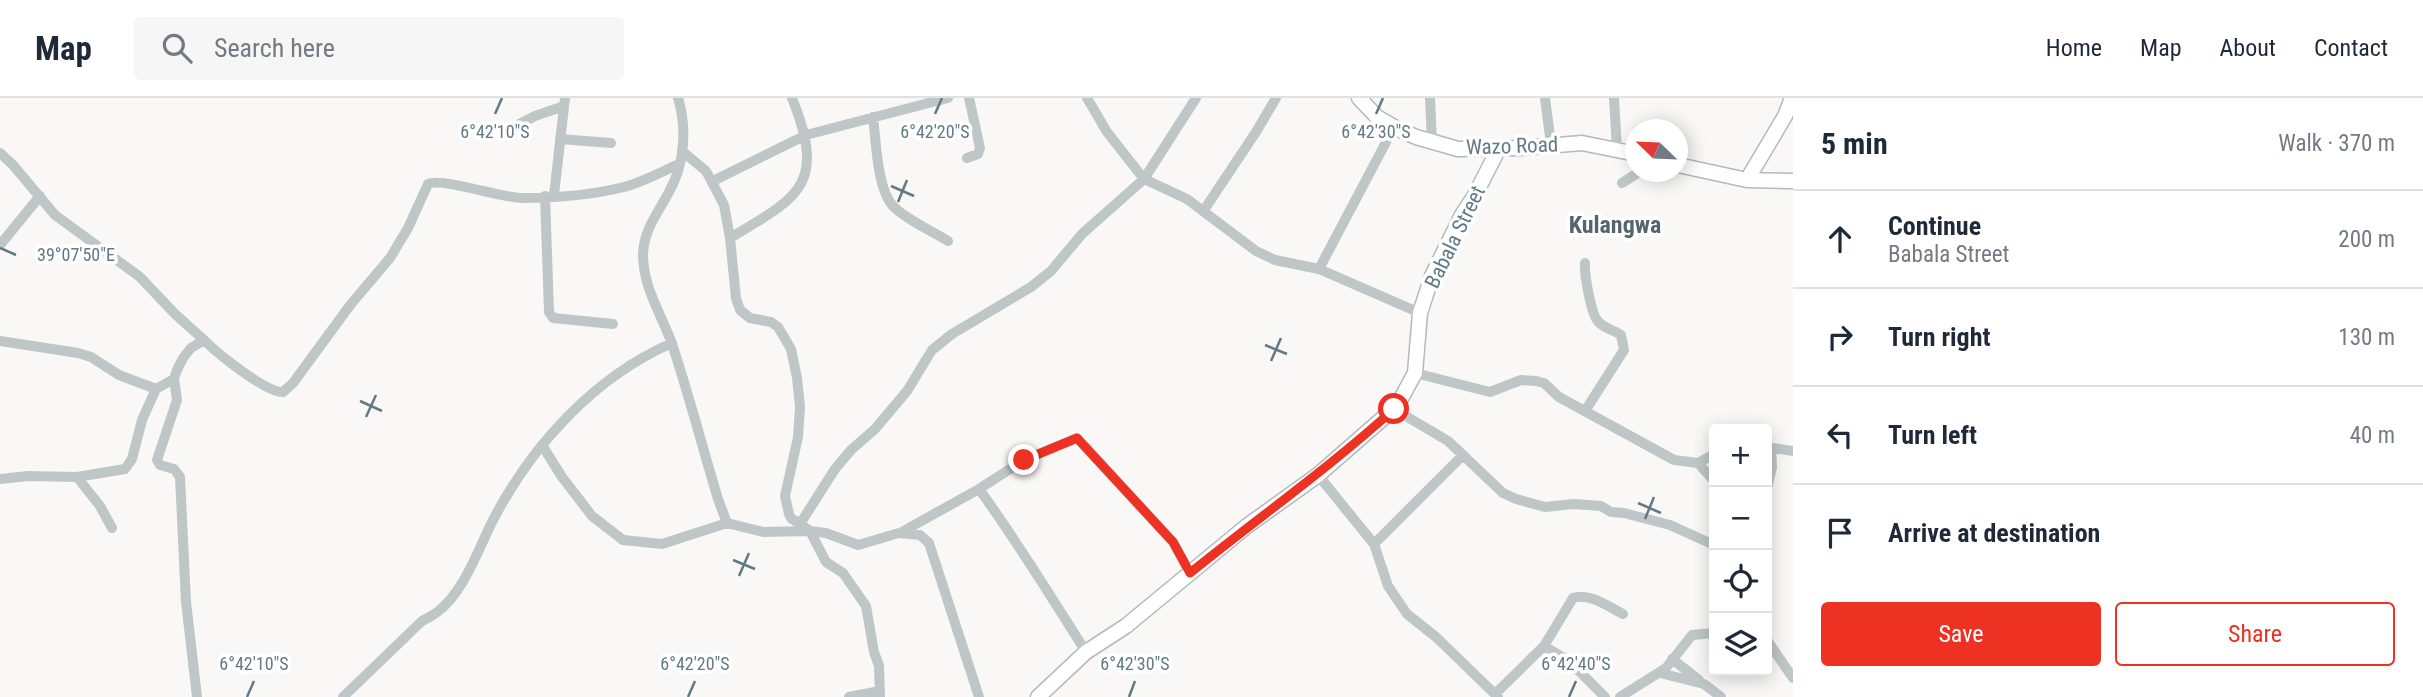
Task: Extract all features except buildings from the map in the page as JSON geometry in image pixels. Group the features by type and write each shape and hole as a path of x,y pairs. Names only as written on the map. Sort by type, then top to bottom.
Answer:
{"street":[{"path":"678,98 683,129 682,151 674,182 646,233 643,254 645,275 651,300 672,343 727,523"},
{"path":"730,238 791,199 802,184 807,165 806,135 792,98"},
{"path":"713,181 806,135 931,100 948,98"},
{"path":"967,158 978,154 980,148 969,98"},
{"path":"1087,98 1107,132 1144,179 1187,199 1256,251 1275,260 1319,269 1420,313"},
{"path":"542,445 592,516 623,540 662,544 727,523 763,532 784,532 800,524 835,469 851,450 875,429 907,391 932,350 952,334 1051,271 1090,226 1144,179 1196,98"},
{"path":"1204,210 1276,98"},
{"name":"Wazo Road","path":"1359,98 1377,117 1394,127 1458,149 1582,143 1625,152"},
{"path":"1430,98 1432,142"},
{"path":"1545,98 1550,144"},
{"path":"1614,98 1617,149"},
{"path":"1747,180 1793,98"},
{"path":"512,128 564,102"},
{"path":"564,102 549,196 549,312 553,318 612,324"},
{"path":"873,117 883,182 889,201 898,210 948,241"},
{"path":"1319,269 1394,127"},
{"path":"560,139 611,143"},
{"name":"Babala Street","path":"1038,697 1086,652 1126,626 1256,519 1318,475 1394,409 1415,373 1420,313 1433,276 1447,243 1499,148"},
{"path":"682,151 706,171 724,205 740,310 750,318 771,322 778,327 791,349 800,407 798,437 785,496 826,562 842,573 866,607 879,666 880,694 849,697"},
{"path":"0,153 55,215 140,277 167,306 243,372 276,392 283,392 293,383 351,304 390,258 408,228 428,184 440,182 496,196 549,196 626,186 679,164"},
{"path":"1688,167 1747,180 1793,181"},
{"path":"0,246 40,196"},
{"path":"1585,263 1586,283 1596,319 1600,324 1622,335 1624,350 1585,411"},
{"path":"197,697 186,603 180,477 174,469 160,465 157,460 177,400 174,379 183,358 191,348 204,340"},
{"path":"0,341 91,357 119,375 156,389"},
{"path":"343,697 422,621 446,603 476,560 492,523 527,462 542,445 610,378 635,361 672,343"},
{"path":"1415,373 1490,392 1521,380 1544,383 1559,397 1674,460 1698,463 1709,457"},
{"path":"0,479 28,476 77,477 125,469 129,466 142,420 156,389 174,379"},
{"path":"1394,409 1448,440 1503,494 1545,507 1573,504 1601,506 1611,512 1670,526 1709,543"},
{"path":"784,532 800,524 858,545 899,533 979,489 1024,460 1077,438 1173,542 1190,573"},
{"path":"1772,448 1793,451"},
{"path":"1374,544 1463,455"},
{"path":"1698,463 1709,475"},
{"path":"1318,475 1374,544 1388,586 1398,603 1496,696 1544,646 1573,598 1579,596 1596,600 1623,614"},
{"path":"77,477 100,506 111,528"},
{"path":"979,489 1024,552 1086,652"},
{"path":"899,533 920,535 929,543 979,697"},
{"path":"1620,697 1660,673 1692,635 1709,633"},
{"path":"1544,646 1569,661 1605,697"},
{"path":"1772,648 1793,678"},
{"path":"1672,659 1721,697"},
{"path":"1660,673 1704,684"}],"district":[{"name":"Kulangwa","path":"1615,225"}],"route":[{"path":"1024,460 1077,438 1173,542 1190,573 1247,526 1318,475 1394,409"}]}
